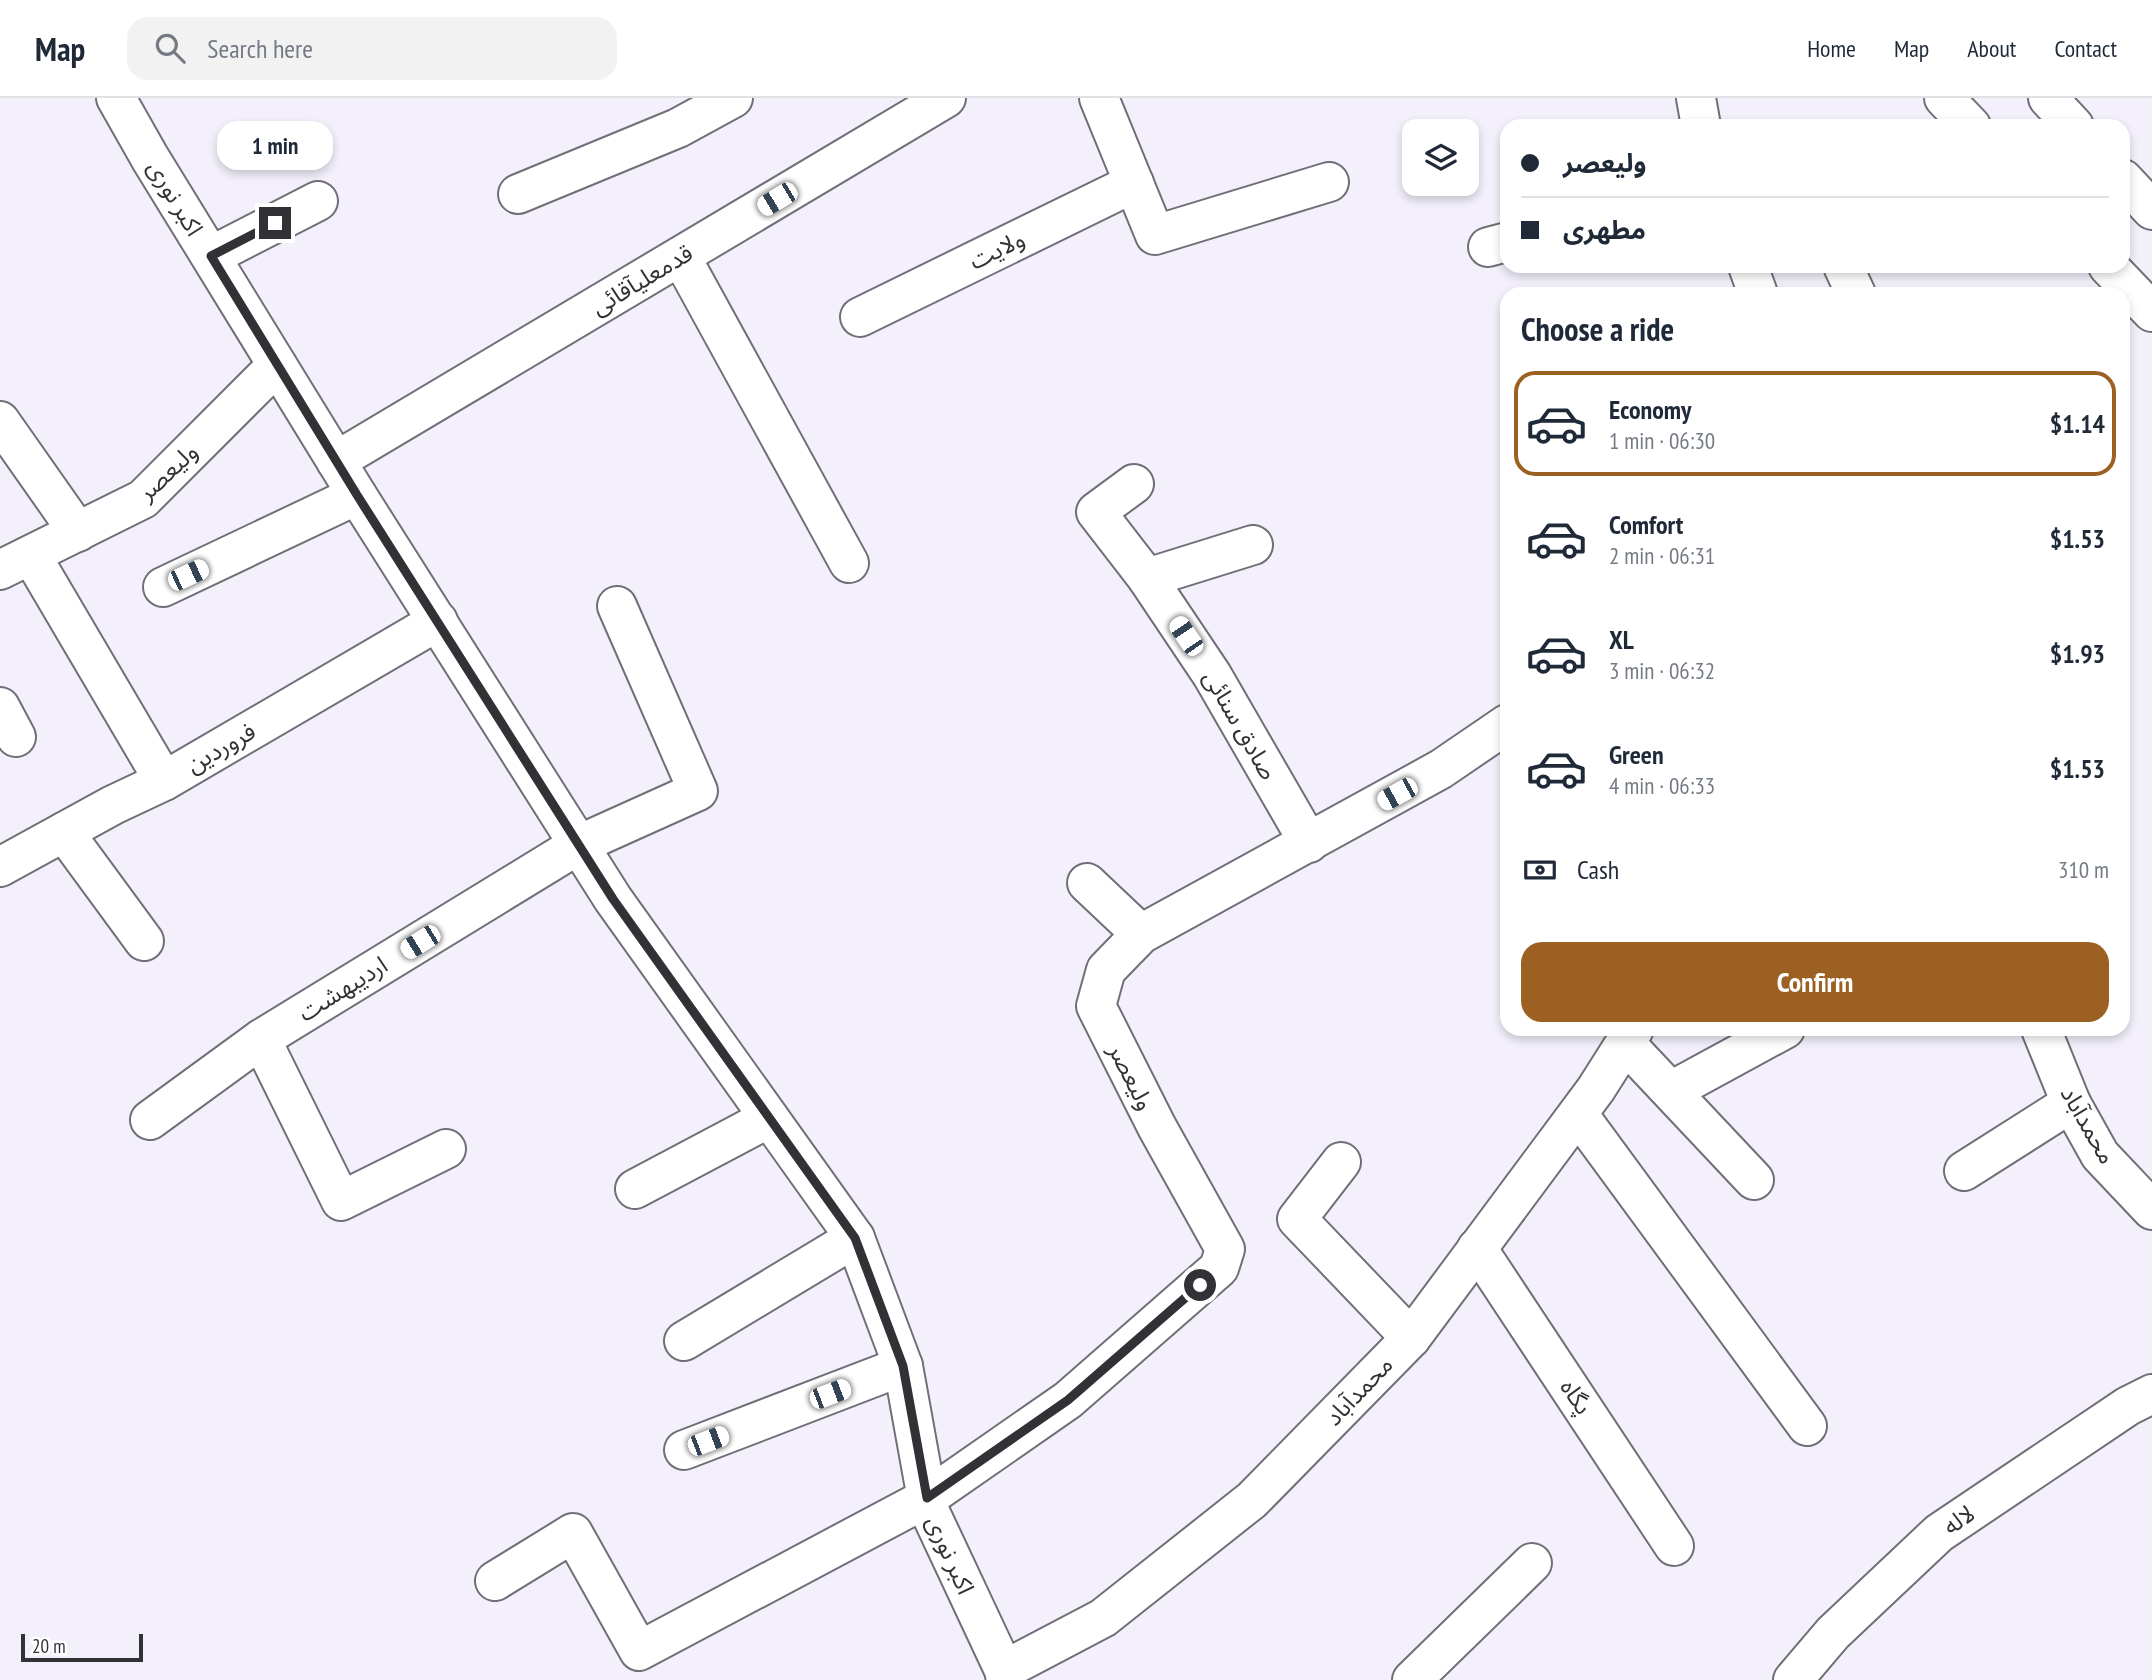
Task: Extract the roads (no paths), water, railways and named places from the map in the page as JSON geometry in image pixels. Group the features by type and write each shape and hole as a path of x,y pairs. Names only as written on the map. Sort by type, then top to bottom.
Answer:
{"street":[{"name":"اکبر نوری","path":"116,98 357,495 613,899 855,1238 903,1366 929,1510 1005,1675"},
{"path":"518,194 671,113 733,98"},
{"name":"قدمعلیآقائی","path":"336,461 946,98"},
{"path":"1099,98 1155,234 1329,182"},
{"path":"1696,98 1700,119"},
{"path":"1944,98 1964,119"},
{"path":"2048,98 2068,119"},
{"name":"ولایت","path":"860,317 1134,183"},
{"path":"2130,186 2152,210"},
{"path":"211,256 318,201"},
{"path":"681,257 849,564"},
{"path":"2115,273 2128,287"},
{"path":"2130,289 2152,312"},
{"name":"ولیعصر","path":"15,562 143,499 277,365"},
{"path":"0,421 78,532"},
{"name":"صادق سنائی","path":"1134,484 1097,512 1147,578 1212,675 1309,843"},
{"path":"163,587 357,495"},
{"path":"1147,578 1253,545"},
{"path":"15,562 164,781"},
{"name":"اردیبهشت","path":"150,1120 261,1040 578,845 698,791 617,606"},
{"name":"فروردین","path":"0,867 113,805 164,781 438,621"},
{"name":"ولیعصر","path":"495,1581 573,1533 639,1651 927,1498 1068,1400 1219,1268 1226,1249 1157,1127 1096,1006 1106,970 1141,934 1441,769 1500,729"},
{"path":"64,832 144,941"},
{"path":"1087,883 1141,934"},
{"path":"1630,1036 1671,1091 1754,1180"},
{"name":"محمدآباد","path":"1005,1675 1103,1618 1252,1500 1411,1338 1578,1114 1630,1036"},
{"path":"1671,1091 1772,1036"},
{"name":"محمدآباد","path":"2044,1036 2071,1103 2100,1155 2152,1210"},
{"path":"261,1040 341,1202 446,1149"},
{"path":"1964,1171 2071,1103"},
{"path":"1578,1114 1807,1426"},
{"path":"635,1189 769,1118"},
{"path":"1341,1162 1297,1219 1411,1338"},
{"path":"684,1341 855,1238"},
{"name":"پگاه","path":"1477,1248 1674,1546"},
{"path":"684,1450 903,1366"},
{"name":"لاله","path":"1793,1680 1833,1633 1939,1533 2128,1406 2152,1394"},
{"path":"1412,1680 1532,1563"}]}
